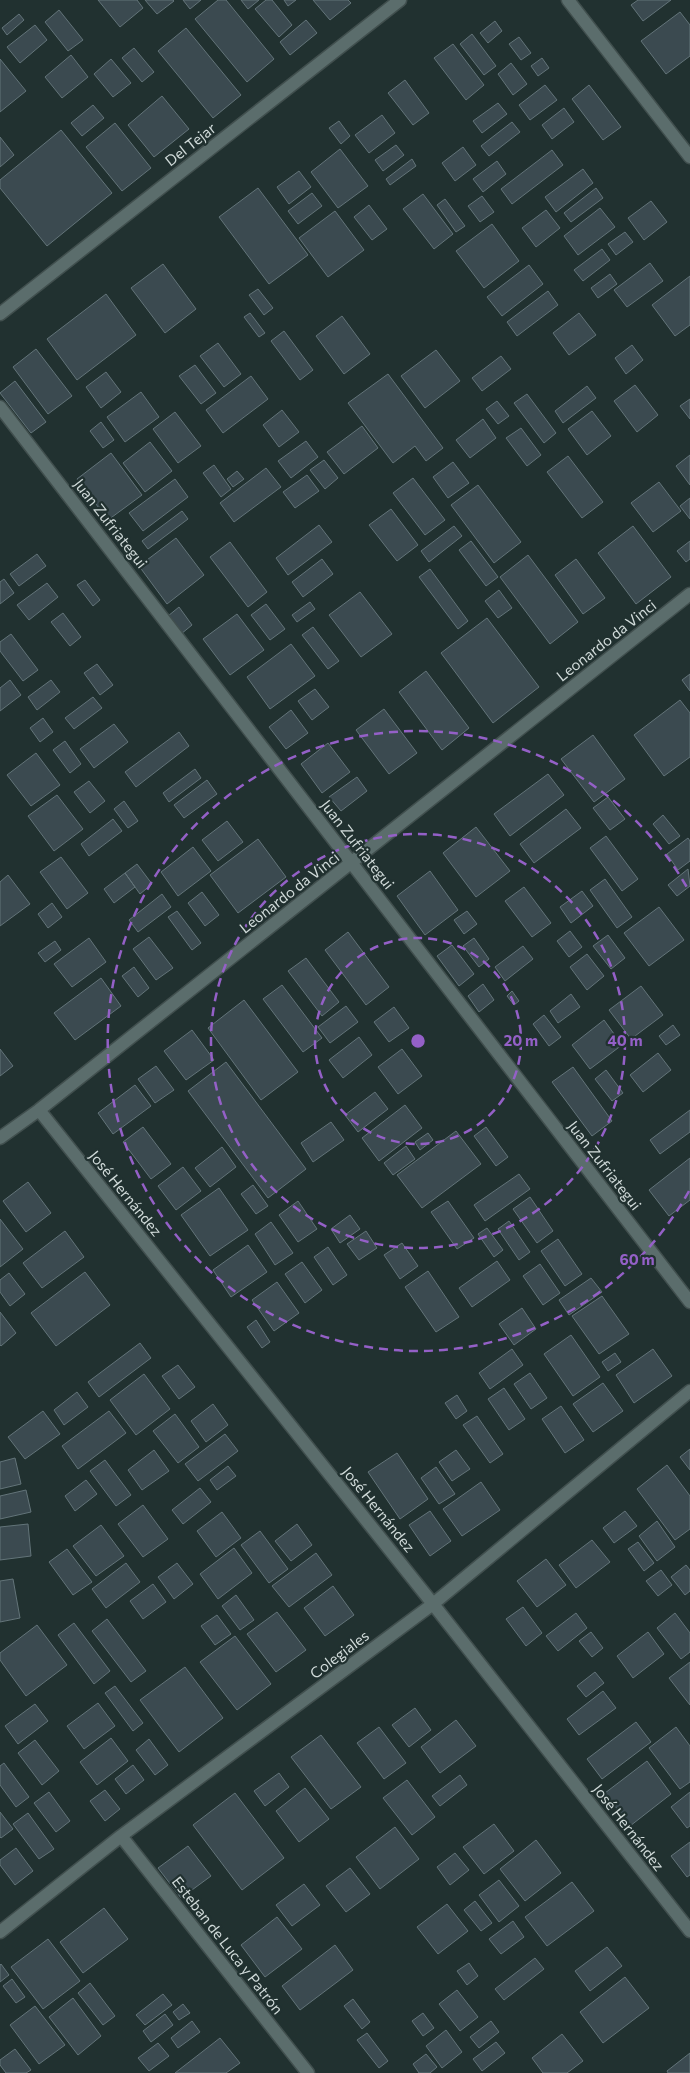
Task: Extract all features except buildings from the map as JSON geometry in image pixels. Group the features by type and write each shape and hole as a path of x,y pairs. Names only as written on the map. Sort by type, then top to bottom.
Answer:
{"street":[{"name":"Del Tejar","path":"0,314 400,0"},
{"path":"568,0 690,158"},
{"name":"Juan Zufriategui","path":"0,407 690,1302"},
{"name":"Leonardo da Vinci","path":"0,1138 39,1110 690,594"},
{"name":"José Hernández","path":"39,1110 433,1604 690,1931"},
{"name":"Colegiales","path":"0,1932 121,1836 433,1604 690,1391"},
{"name":"Esteban de Luca y Patrón","path":"121,1836 308,2073"}]}
